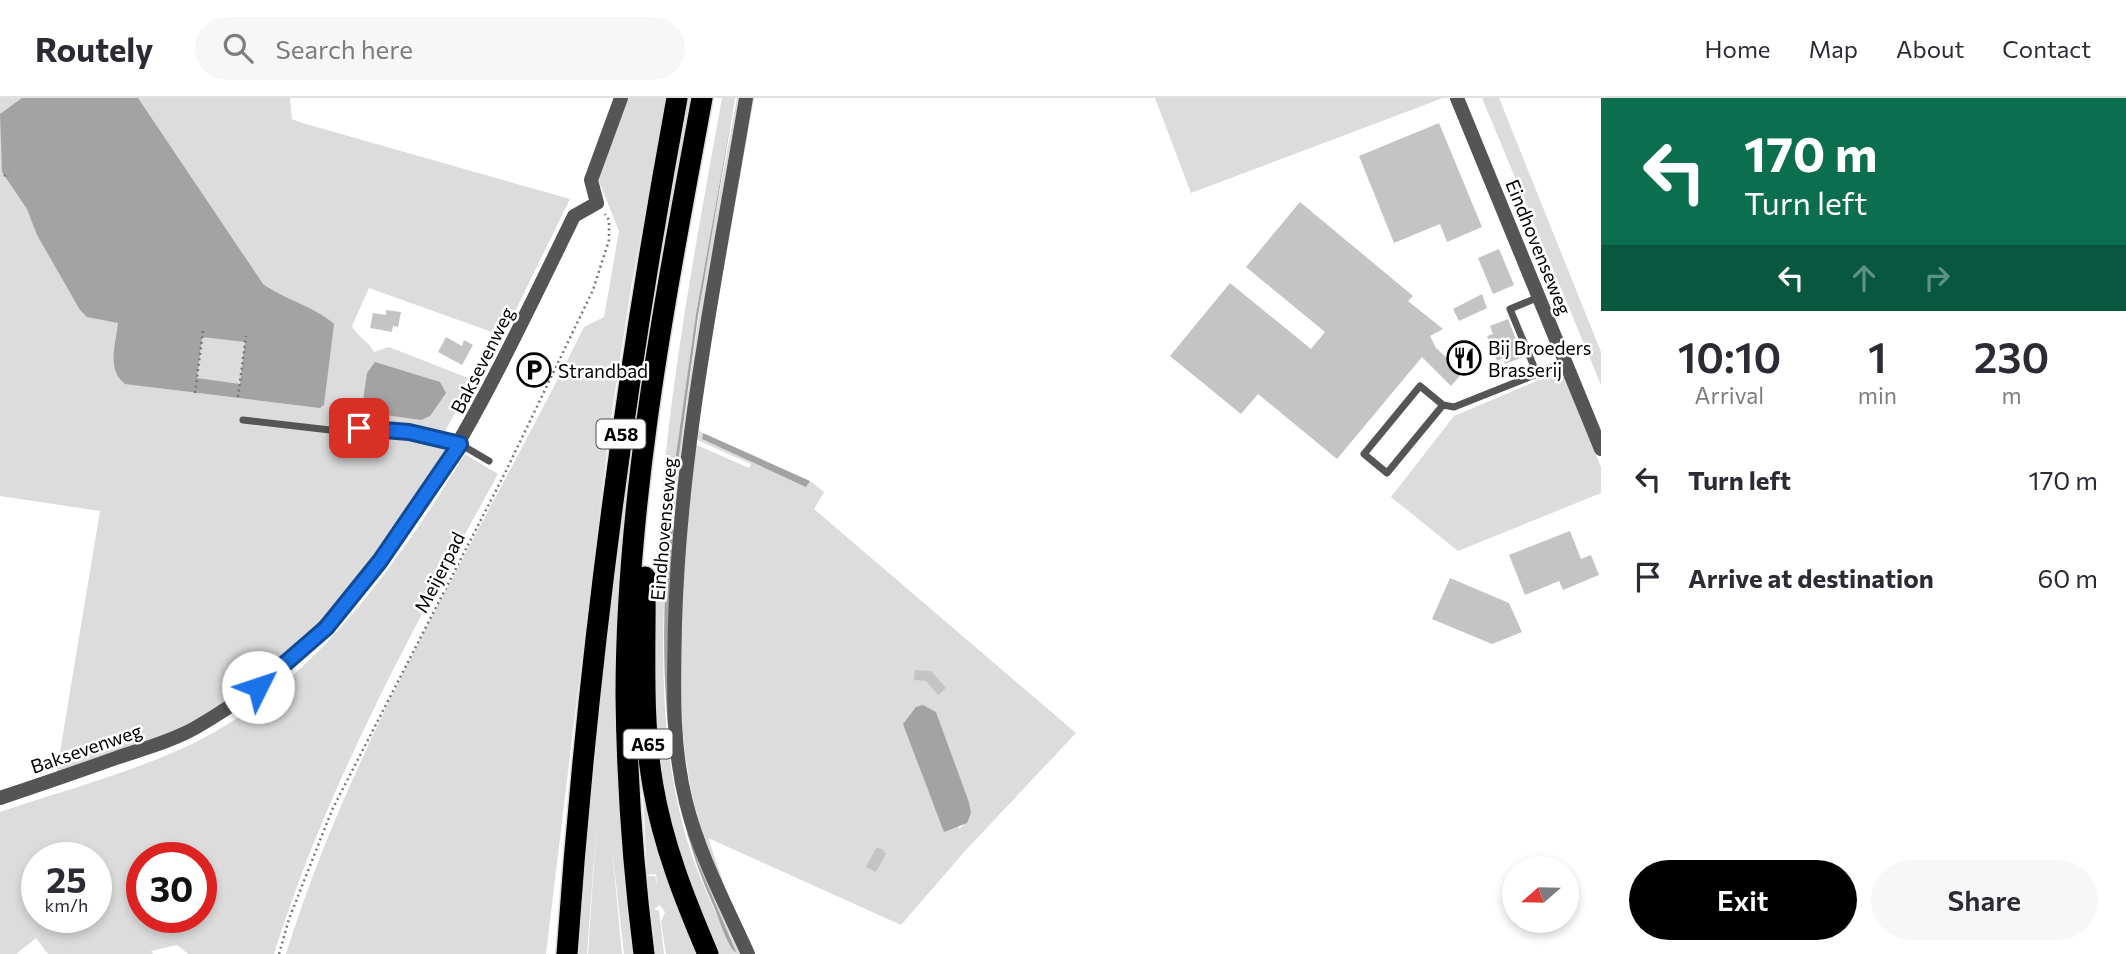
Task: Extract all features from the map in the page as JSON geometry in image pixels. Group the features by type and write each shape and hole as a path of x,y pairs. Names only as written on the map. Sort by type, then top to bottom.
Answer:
{"highway":[{"name":"A58","path":"567,954 603,572 653,232 677,98"},
{"name":"A58","path":"644,954 635,879 626,695 637,525 658,343 702,98"},
{"name":"A65","path":"637,525 645,575 649,753 653,786 675,873 708,954"}],"street":[{"path":"597,203 591,180 621,98"},
{"name":"Eindhovenseweg","path":"746,98 692,424 677,559 673,709 681,779 693,829 748,954"},
{"name":"Eindhovenseweg","path":"1457,98 1601,449"},
{"name":"Baksevenweg","path":"0,798 194,729 258,687 326,628 380,561 460,444 574,216 597,203"}],"lane":[{"path":"1537,374 1510,309 1539,297"},
{"path":"1443,405 1387,473 1364,454 1420,386 1443,405 1454,407 1565,362"},
{"path":"243,420 330,430 359,428 409,432 460,444 489,461"}],"path":[{"name":"Meijerpad","path":"279,954 289,919 332,810 506,471 593,290 610,240 609,220 597,203"},
{"path":"195,393 203,331"},
{"path":"239,397 246,336"}],"shaded area":[{"path":"0,98 290,98 292,119 299,122 570,199 503,336 369,288 352,326 374,352 389,347 473,380 438,444 449,447 364,576 273,669 192,725 56,776 100,511 0,496"},
{"path":"22,98 138,98 263,284 318,312 334,324 324,405 320,408 125,384 119,378 114,364 118,323 87,317 80,310 37,235 27,209 2,172 0,114","holes":["202,337 245,342 240,384 197,378"]},
{"path":"625,98 666,98 631,288 610,425 546,954 286,954 314,872 347,791 384,713 584,327 604,317 619,231 596,174"},
{"path":"686,98 692,98 636,446 635,954 624,954 612,848 622,954 588,954 597,817 587,954 575,954 583,844 624,470"},
{"path":"722,98 735,98 696,314 672,483 675,483 706,265 737,98 743,98 675,595 686,794 745,954 737,954 699,865 684,818 669,639 674,502 670,502 663,624 668,747 674,787 693,859 735,954 718,954 675,839 661,779 655,696 657,567 668,432 687,298"},
{"path":"735,98 698,316 675,484 672,483 696,314"},
{"path":"749,98 754,98 701,398 698,430 703,433 702,439 806,486 810,481 824,492 814,509 1076,733 965,851 901,925 708,838 726,890 754,954 721,884 696,811 687,768 682,722 680,628 692,443 749,468 751,464 693,438","holes":["936,712 969,802 968,817 959,829"]},
{"path":"1155,98 1443,98 1191,193"},
{"path":"1482,98 1499,98 1601,352 1601,385"},
{"path":"375,362 440,382 446,393 430,416 421,420 364,412 362,407 367,373"},
{"path":"1553,374 1564,377 1601,467 1601,493 1458,551 1391,497 1454,416"},
{"path":"703,433 810,481 806,487 702,439"},
{"path":"465,454 498,474 404,649 346,768 295,891 274,954 188,954 177,945 151,951 153,954 48,954 36,938 16,954 0,954 0,812 172,753 239,717 279,687 316,654 382,578"},
{"path":"670,502 674,502 669,639 684,818 699,865 737,954 724,933 695,859 681,810 672,759 664,657"},
{"path":"923,705 936,712 971,813 967,823 944,832 903,724 916,707"},
{"path":"642,776 703,954 666,954 661,922 665,912 660,905 654,909 659,911 664,954 656,954 647,876 655,876 657,885 656,874 647,875"}],"building":[{"path":"1439,123 1482,227 1447,242 1440,224 1394,243 1359,156"},
{"path":"1300,202 1413,296 1408,301 1443,329 1430,336 1436,348 1449,360 1462,345 1476,357 1451,386 1422,357 1337,459 1258,394 1241,414 1170,356 1230,283 1311,349 1325,332 1246,267"},
{"path":"1499,249 1514,285 1493,294 1478,258"},
{"path":"1482,294 1487,308 1459,321 1453,309"},
{"path":"386,310 401,312 398,327 393,326 392,332 370,328 373,313 386,315"},
{"path":"1508,319 1523,357 1505,364 1503,358 1497,361 1487,336 1493,334 1490,326"},
{"path":"446,337 462,346 464,340 473,345 462,365 438,352"},
{"path":"1570,531 1581,559 1591,555 1599,575 1563,590 1559,581 1525,595 1509,555"},
{"path":"1450,578 1509,603 1522,632 1492,644 1432,619"},
{"path":"915,670 931,671 946,688 938,695 926,681 914,680"},
{"path":"876,848 882,849 886,854 876,872 866,867"}],"place":[{"name":"Bij Broeders Brasserij","path":"1464,358"},
{"name":"Strandbad","path":"534,370"}],"route":[{"path":"258,687 326,628 380,561 460,444 409,432 359,428"}]}
